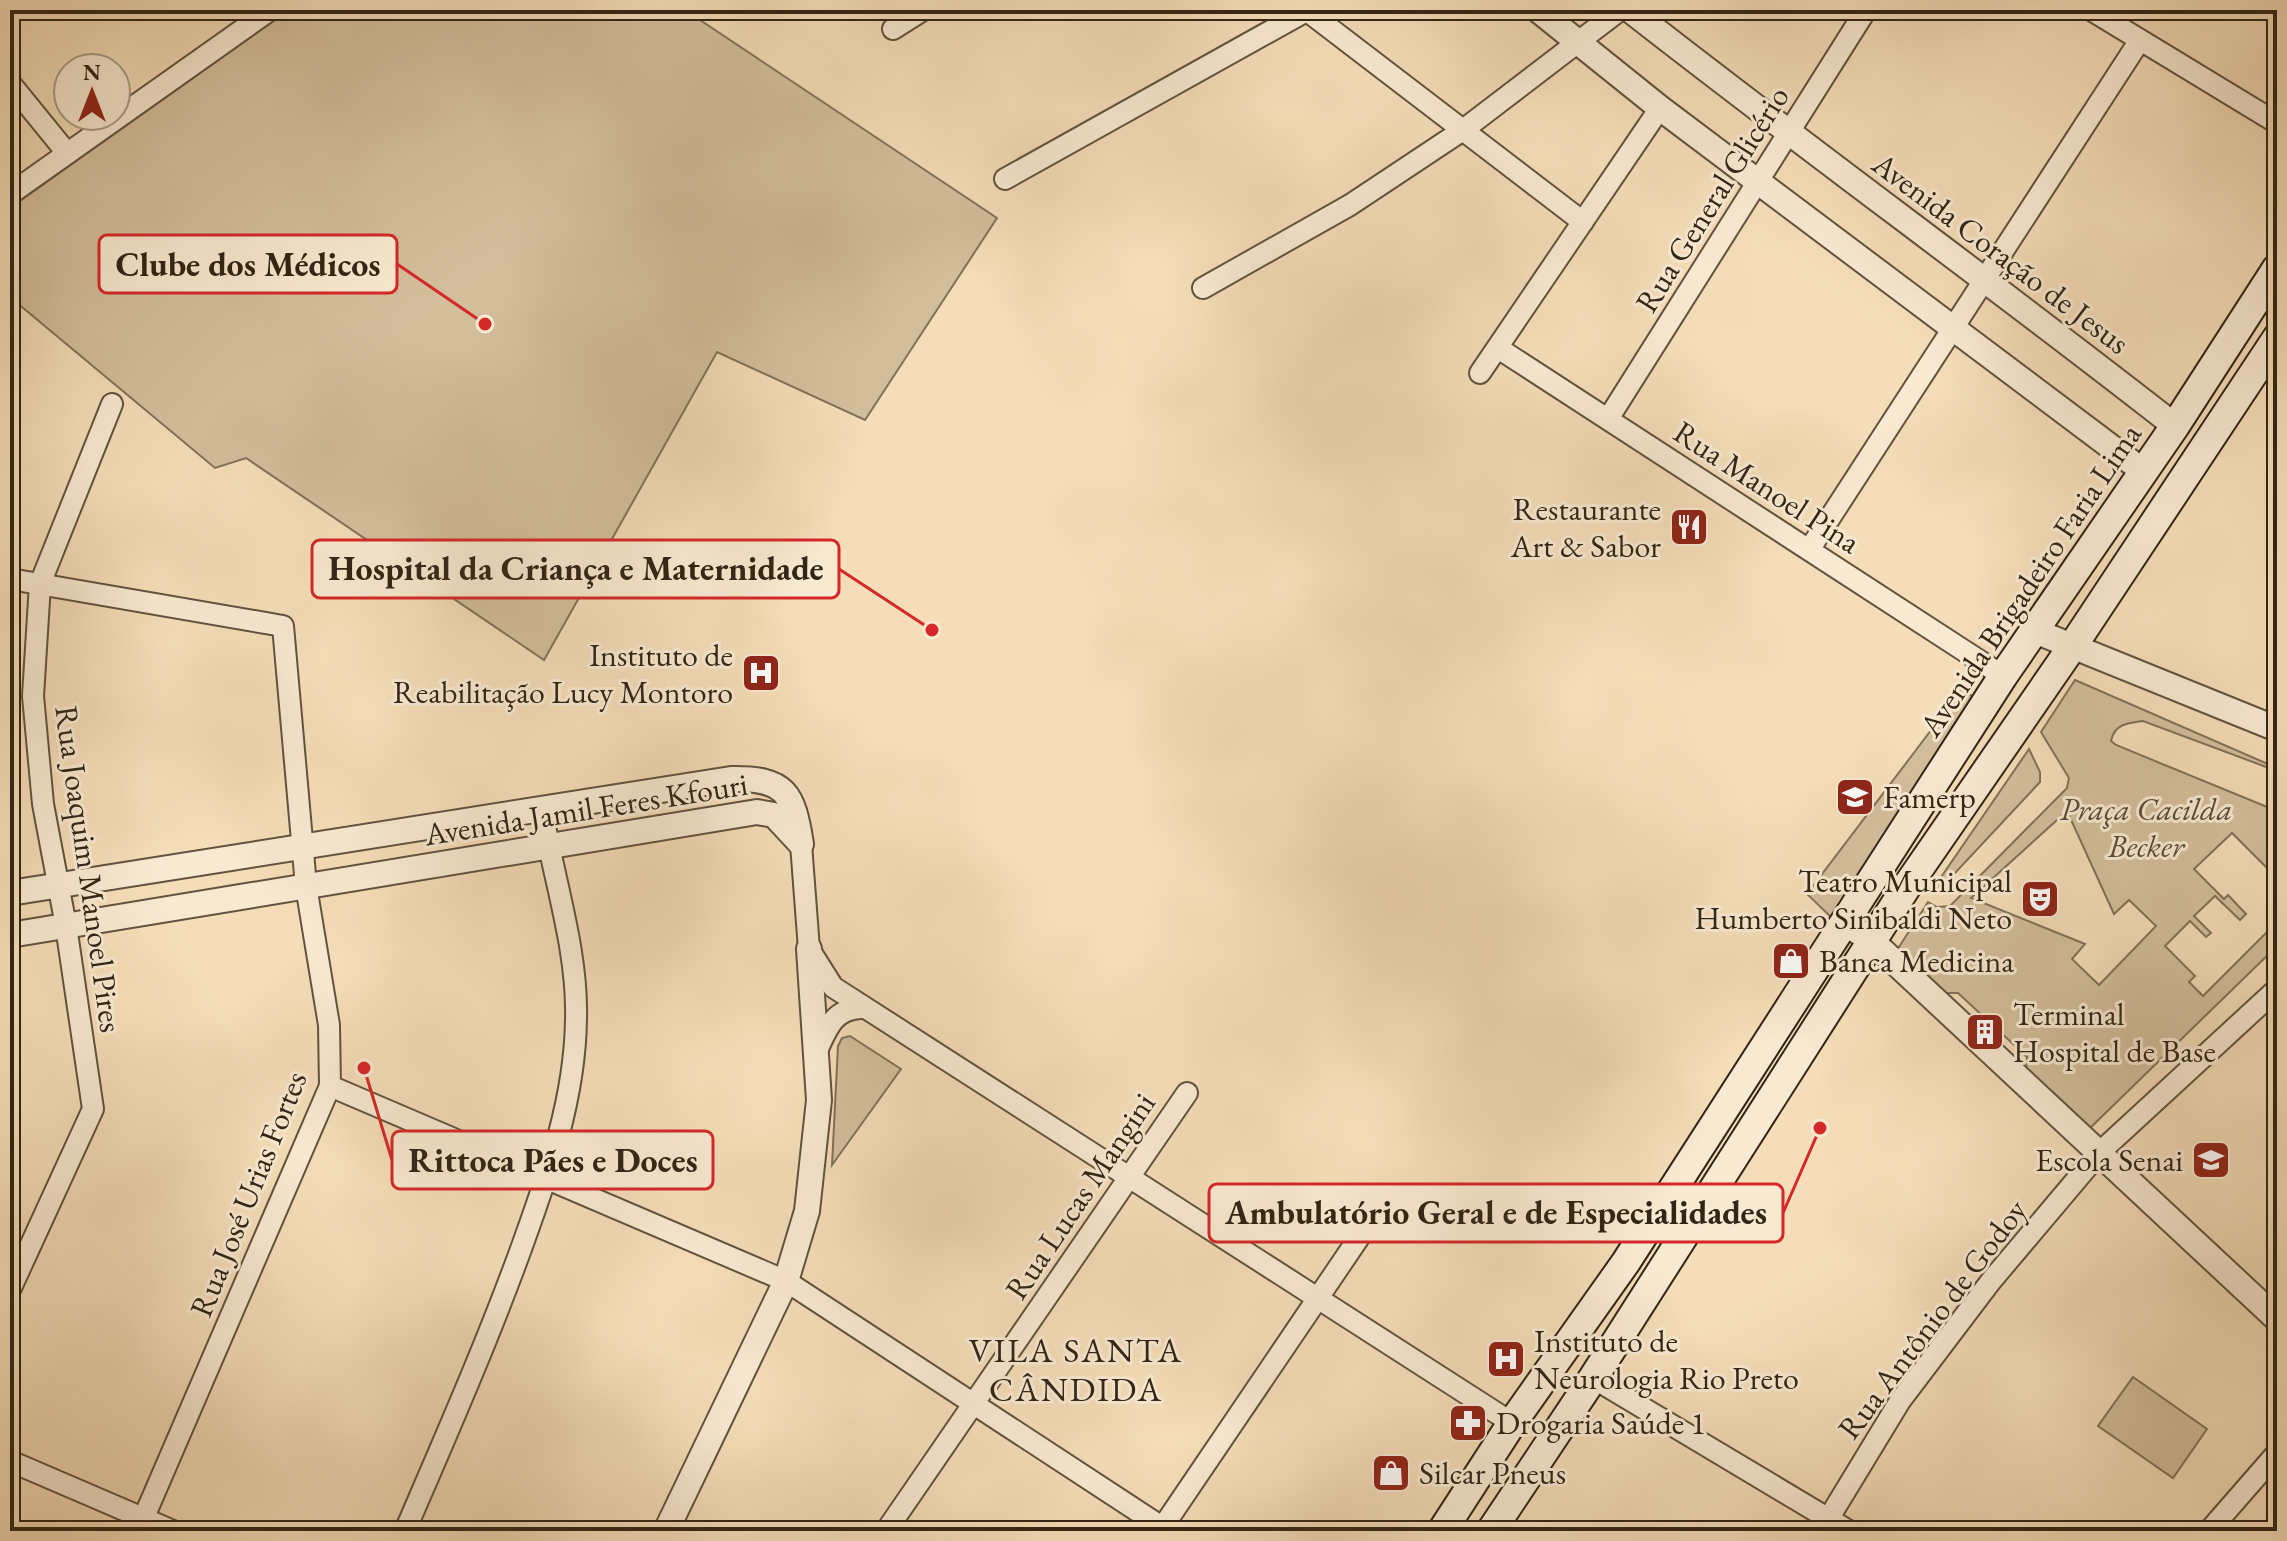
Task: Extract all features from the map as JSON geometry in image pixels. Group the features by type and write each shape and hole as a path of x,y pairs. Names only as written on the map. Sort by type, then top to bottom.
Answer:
{"main road":[{"name":"Avenida Brigadeiro Faria Lima","path":"1442,1531 1512,1423 1626,1262 2003,676 2175,426 2277,268"},
{"path":"1491,1531 1593,1378 1872,941 2277,338"},
{"path":"1512,1423 1548,1445"}],"street":[{"path":"10,194 270,10"},
{"path":"893,29 923,10"},
{"path":"1005,179 1307,10 1583,222"},
{"path":"1538,10 1660,108 2143,471"},
{"path":"1203,288 1350,205 1463,130 1620,10"},
{"name":"Avenida Coração de Jesus","path":"1630,10 1788,134 1985,278 2175,426"},
{"name":"Rua General Glicério","path":"1608,419 1866,10"},
{"path":"2091,10 2277,123"},
{"path":"1809,550 2140,40"},
{"path":"10,83 67,153"},
{"path":"1480,373 1660,108"},
{"name":"Rua Manoel Pina","path":"1498,348 2003,676"},
{"name":"Rua Joaquim Manoel Pires","path":"10,1290 93,1109 66,926 43,804 33,696 40,584 112,404"},
{"path":"10,579 40,584"},
{"name":"Rua José Urias Fortes","path":"40,584 283,626 306,886 329,1025 330,1086 141,1525"},
{"path":"2035,631 2277,729"},
{"name":"Avenida Jamil Feres Kfouri","path":"10,893 753,779 778,785 788,795 796,809 801,844"},
{"path":"405,1531 490,1333 547,1176 573,1078 576,1016 571,960 542,809"},
{"name":"Avenida Jamil Feres Kfouri","path":"10,935 757,812 774,815 801,844"},
{"path":"666,1531 786,1281 807,1211 819,1100 801,844"},
{"path":"1845,923 1872,941 2277,1319"},
{"path":"809,949 833,987 861,1008 1512,1423"},
{"name":"Rua Antônio de Godoy","path":"1824,1524 1900,1401 1991,1281 2099,1153 2277,989"},
{"path":"816,1053 832,1019 846,1008 861,1008"},
{"path":"330,1086 547,1176 786,1281 1163,1530 1381,1205"},
{"name":"Rua Lucas Mangini","path":"886,1531 1187,1093"},
{"path":"1593,1378 1824,1524 1849,1531"},
{"path":"2209,1531 2277,1453"},
{"path":"10,1461 141,1525 173,1531"}],"green space":[{"path":"289,10 685,10 997,218 865,420 717,352 544,660 246,458 215,468 10,297 10,208 117,132 132,132 132,121"},
{"name":"Praça Cacilda Becker","path":"2075,680 2277,768 2277,771 2143,721 2122,725 2115,731 2111,741 2116,745 2277,811 2277,878 2232,833 2194,869 2224,899 2228,895 2246,914 2240,920 2215,896 2194,916 2211,933 2206,937 2190,921 2165,946 2195,976 2189,982 2203,996 2277,922 2277,946 2087,1131 2026,1070 2027,1057 1958,993 1941,993 1897,950 1928,902 1937,907 1950,906 2067,788 2069,778 2041,732","holes":["2067,811 2114,914 2129,900 2156,926 2099,985 2072,959 2085,944 1971,898"]},
{"path":"1963,688 1978,702 1835,921 1807,894"},
{"path":"2029,749 2040,772 2040,782 1942,887 1935,886"},
{"path":"850,1036 901,1069 832,1165 838,1046 842,1038"},
{"path":"2133,1377 2207,1429 2173,1478 2098,1426"}],"place":[{"name":"Clube dos Médicos","path":"485,324"},
{"name":"Restaurante Art & Sabor","path":"1689,527"},
{"name":"Hospital da Criança e Maternidade","path":"932,630"},
{"name":"Instituto de Reabilitação Lucy Montoro","path":"761,673"},
{"name":"Famerp","path":"1855,797"},
{"name":"Teatro Municipal Humberto Sinibaldi Neto","path":"2040,899"},
{"name":"Banca Medicina","path":"1791,961"},
{"name":"Terminal Hospital de Base","path":"1985,1032"},
{"name":"Rittoca Pães e Doces","path":"364,1068"},
{"name":"Ambulatório Geral e de Especialidades","path":"1820,1128"},
{"name":"Escola Senai","path":"2211,1160"},
{"name":"Instituto de Neurologia Rio Preto","path":"1506,1359"},
{"name":"Drogaria Saúde 1","path":"1468,1423"},
{"name":"Silcar Pneus","path":"1391,1473"}],"district":[{"name":"VILA SANTA CÂNDIDA","path":"1076,1370"}]}
